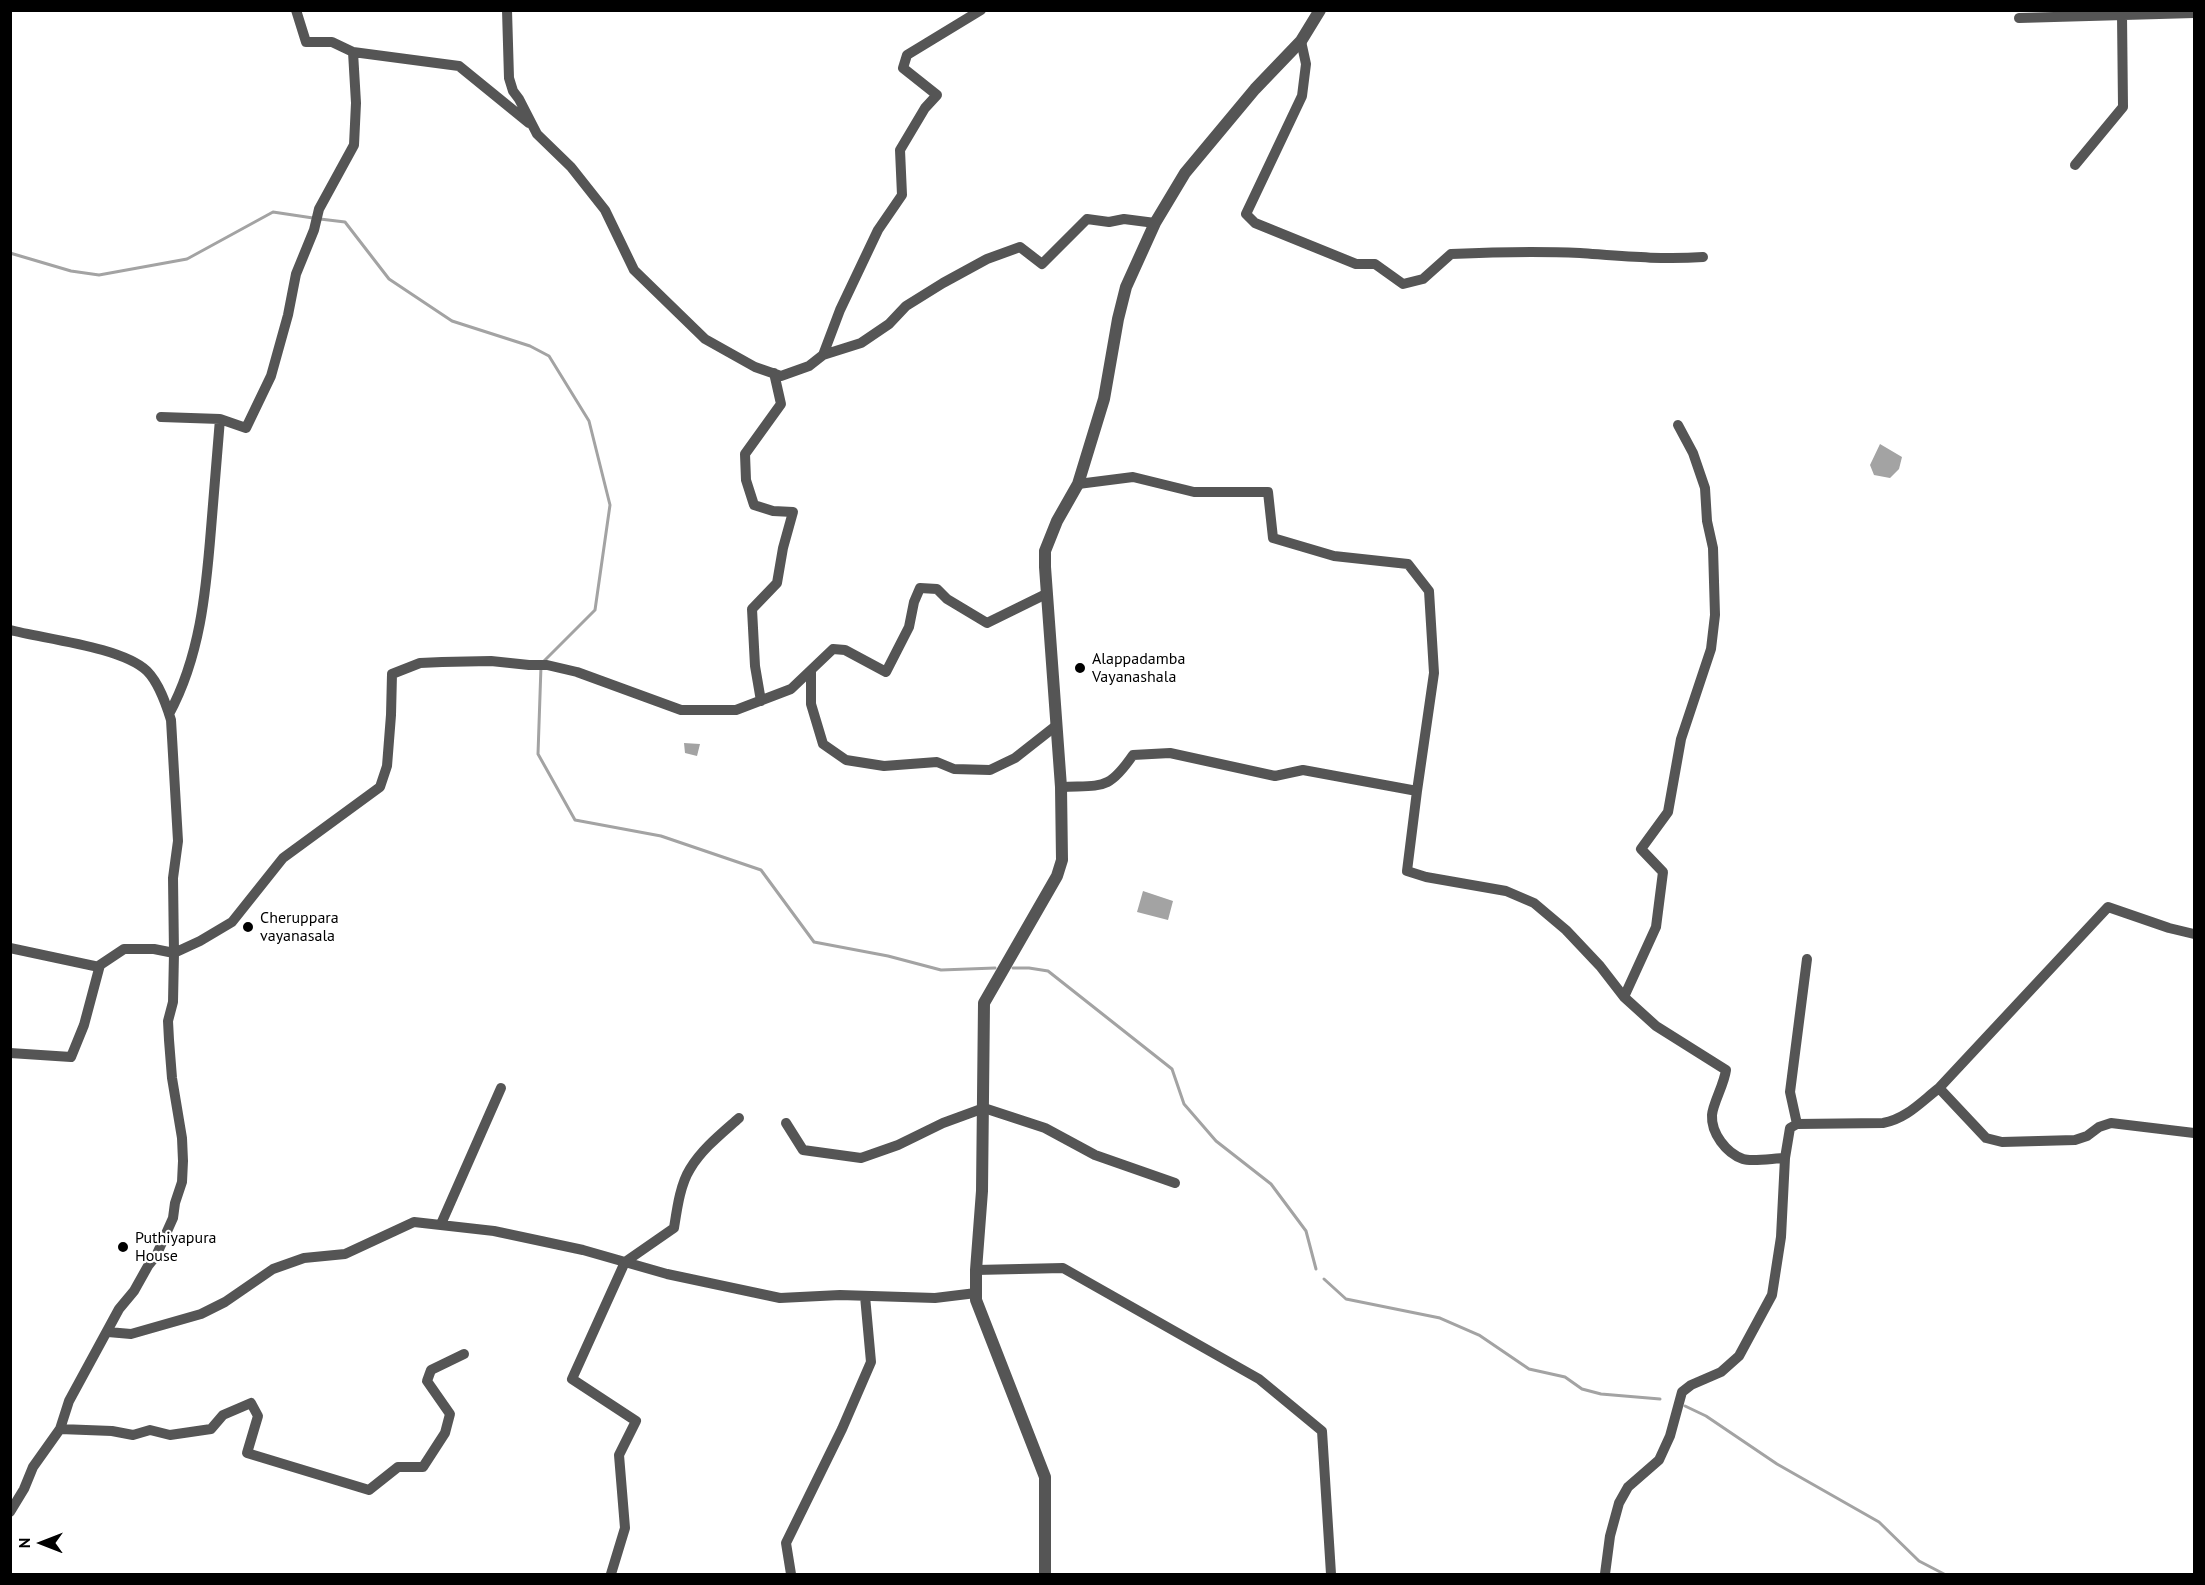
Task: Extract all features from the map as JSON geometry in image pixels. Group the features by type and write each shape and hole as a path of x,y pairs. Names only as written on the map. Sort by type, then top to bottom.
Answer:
{"street":[{"path":"296,10 306,42 332,42 353,52 459,66 532,125"},
{"path":"507,10 509,78 513,91 537,134 571,167 605,210 634,270 705,339 755,367 781,376 809,366 823,355 861,343 889,324 906,306 987,259 1020,247 1042,264 1087,219 1109,222 1124,219 1155,223"},
{"path":"823,355 840,310 878,230 902,195 900,150 925,108 937,95 903,68 906,55 981,10"},
{"path":"1045,1575 1045,1477 976,1299 976,1270 982,1191 984,1004 1057,876 1062,860 1061,787 1046,594 1045,551 1057,521 1078,484 1104,399 1126,287 1155,223 1185,173 1255,89 1301,41 1320,10"},
{"path":"2019,18 2194,13"},
{"path":"2075,165 2123,107 2122,15"},
{"path":"1301,41 1306,64 1302,96 1246,214 1255,223 1356,264 1375,264 1403,284 1423,279 1451,254 1578,253 1670,260 1703,257"},
{"path":"161,417 220,419 246,428 271,376 288,315 296,273 314,230 319,209 354,145 356,103 353,52"},
{"path":"761,701 755,666 752,609 777,583 793,512 773,511 754,505 746,480 745,454 781,404 774,373"},
{"path":"169,714 180,695 198,638 208,567 220,419"},
{"path":"1624,997 1656,927 1663,872 1641,849 1668,812 1681,739 1711,649 1715,615 1713,548 1707,521 1705,488 1693,453 1678,426"},
{"path":"1078,484 1133,477 1194,492 1268,492 1273,538 1334,556 1408,564 1429,591 1434,673 1407,871 1426,877 1506,891 1534,903 1566,930 1600,966 1624,997 1656,1026 1726,1070 1712,1115 1717,1137 1727,1148 1743,1160 1785,1158"},
{"path":"10,1053 71,1058 84,1025 100,965 124,950 174,953 232,922 283,858 380,788 387,766 392,674 420,663 491,661 547,665 577,672 681,710 736,710 791,689 833,649 844,650 886,672 909,627 914,602 920,588 937,589 946,599 987,623 1046,594"},
{"path":"10,630 88,646 132,661 148,672 166,703 169,714 178,841 173,878 174,953 172,1002 168,1021 172,1078 182,1138 182,1182 173,1218 156,1256 134,1291 119,1309 69,1401 60,1429 33,1467 24,1489 10,1512"},
{"path":"811,671 812,704 823,744 846,760 884,766 937,762 954,769 990,770 1015,758 1057,725"},
{"path":"1061,787 1106,784 1119,775 1133,754 1170,753 1275,776 1303,770 1417,791"},
{"path":"1605,1575 1610,1536 1618,1503 1628,1487 1659,1460 1670,1436 1682,1392 1690,1385 1721,1372 1740,1356 1772,1295 1781,1237 1785,1158 1790,1128 1797,1124 1897,1121 1939,1088 2108,907 2194,934"},
{"path":"10,948 99,967"},
{"path":"1797,1124 1790,1092 1807,958"},
{"path":"441,1224 501,1088"},
{"path":"1939,1088 1986,1138 2002,1142 2075,1140 2111,1123 2194,1133"},
{"path":"786,1123 804,1150 861,1158 898,1145 943,1123 984,1108 1045,1128 1095,1155 1175,1183"},
{"path":"611,1575 625,1528 619,1455 636,1421 572,1379 625,1262 674,1228 679,1200 689,1170 706,1148 739,1118"},
{"path":"108,1332 131,1334 201,1314 225,1302 273,1269 296,1260 345,1254 414,1222 494,1231 583,1250 667,1274 780,1298 865,1296 935,1298 976,1293"},
{"path":"976,1270 1063,1268 1259,1379 1322,1431 1331,1575"},
{"path":"791,1575 786,1543 842,1429 871,1362 865,1296"},
{"path":"60,1429 111,1431 133,1436 150,1430 170,1434 212,1429 223,1415 251,1403 258,1416 247,1453 369,1490 398,1467 423,1467 446,1433 450,1414 427,1382 431,1370 464,1354"}],"shaded area":[{"path":"1880,444 1902,457 1899,469 1890,478 1874,475 1870,465"},
{"path":"684,743 700,744 697,756 685,753"},
{"path":"1143,891 1173,901 1168,920 1137,912"}],"waterway":[{"path":"10,253 71,271 99,275 187,259 273,212 313,218"},
{"path":"320,219 345,222 389,279 452,321 530,346 549,356 589,421 610,505 595,610 544,661"},
{"path":"541,666 538,754 575,820 661,836 761,870 814,942 888,956 941,970 995,968"},
{"path":"1013,968 1048,971 1172,1069 1184,1104 1216,1141 1271,1184 1306,1231 1316,1269"},
{"path":"1324,1279 1346,1299 1440,1318 1479,1335 1529,1369 1565,1377 1582,1389 1601,1394 1660,1399"},
{"path":"1685,1406 1706,1416 1777,1464 1879,1522 1919,1561 1944,1574"}],"place":[{"name":"Alappadamba Vayanashala","path":"1080,668"},
{"name":"Cheruppara vayanasala","path":"248,927"},
{"name":"Puthiyapura House","path":"123,1247"}]}
